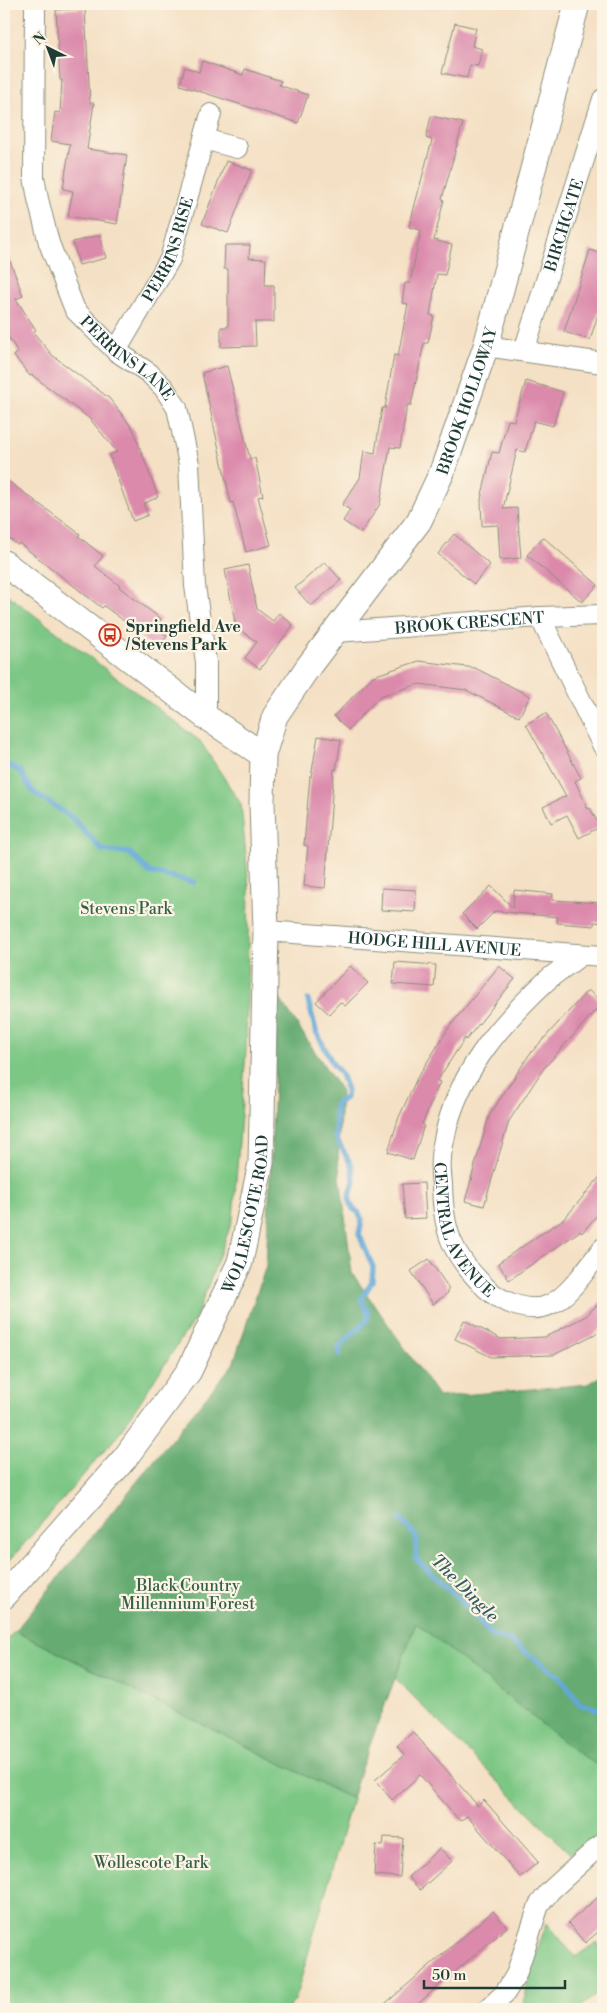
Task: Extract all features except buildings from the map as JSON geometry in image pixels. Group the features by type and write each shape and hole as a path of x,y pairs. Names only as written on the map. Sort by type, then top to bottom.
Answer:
{"street":[{"name":"PERRINS LANE","path":"35,4 34,177 49,244 75,310 116,351 149,373 164,388 177,408 189,464 194,586 206,662 206,717"},
{"name":"BROOK HOLLOWAY","path":"263,755 275,716 308,667 419,521 442,472 486,346 577,4"},
{"name":"BIRCHGATE","path":"524,351 603,99"},
{"name":"PERRINS RISE","path":"116,351 170,259 211,114"},
{"path":"204,139 237,148"},
{"path":"486,346 603,364"},
{"path":"4,563 206,717 263,755"},
{"name":"BROOK CRESCENT","path":"336,632 540,617 603,615"},
{"path":"540,617 603,746"},
{"name":"WOLLESCOTE ROAD","path":"4,1596 125,1458 189,1371 240,1262 261,1163 266,931 262,803 263,755"},
{"name":"HODGE HILL AVENUE","path":"266,931 603,956"},
{"name":"CENTRAL AVENUE","path":"581,955 538,989 484,1047 463,1083 448,1120 441,1156 442,1201 448,1236 455,1251 470,1272 491,1292 518,1306 534,1308 548,1305 565,1294 603,1248"},
{"path":"491,2009 505,1993 516,1975 539,1905 550,1891 603,1844"}],"green space":[{"name":"Stevens Park","path":"4,592 200,741 241,804 249,888 246,1051 233,1219 197,1315 118,1435 4,1567"},
{"name":"Black Country Millennium Forest","path":"278,996 341,1091 338,1159 352,1273 439,1397 589,1384 603,1374 603,1769 574,1750 416,1623 360,1771 352,1799 15,1631 233,1364 266,1266"},
{"path":"416,1623 574,1750 603,1769 603,1833 570,1854 395,1678"},
{"name":"Wollescote Park","path":"15,1631 352,1799 295,2000 288,2009 4,2009 4,1643"},
{"path":"547,1923 575,1957 597,1942 603,1949 603,1990 577,2009 524,2009 526,1980"}],"waterway":[{"path":"4,763 20,771 33,792 71,817 102,850 130,853 149,872 194,882"},
{"name":"The Dingle","path":"308,1000 316,1031 333,1064 341,1074 347,1090 346,1097 335,1105 336,1138 352,1166 354,1181 349,1198 353,1209 358,1212 362,1220 359,1234 373,1267 372,1281 361,1300 368,1312 367,1320 339,1347 340,1355"},
{"name":"The Dingle","path":"400,1519 416,1536 416,1559 472,1611 491,1635 510,1641 559,1676 580,1704 597,1709 603,1707"}],"place":[{"name":"Springfield Ave / Stevens Park","path":"110,635"}]}
